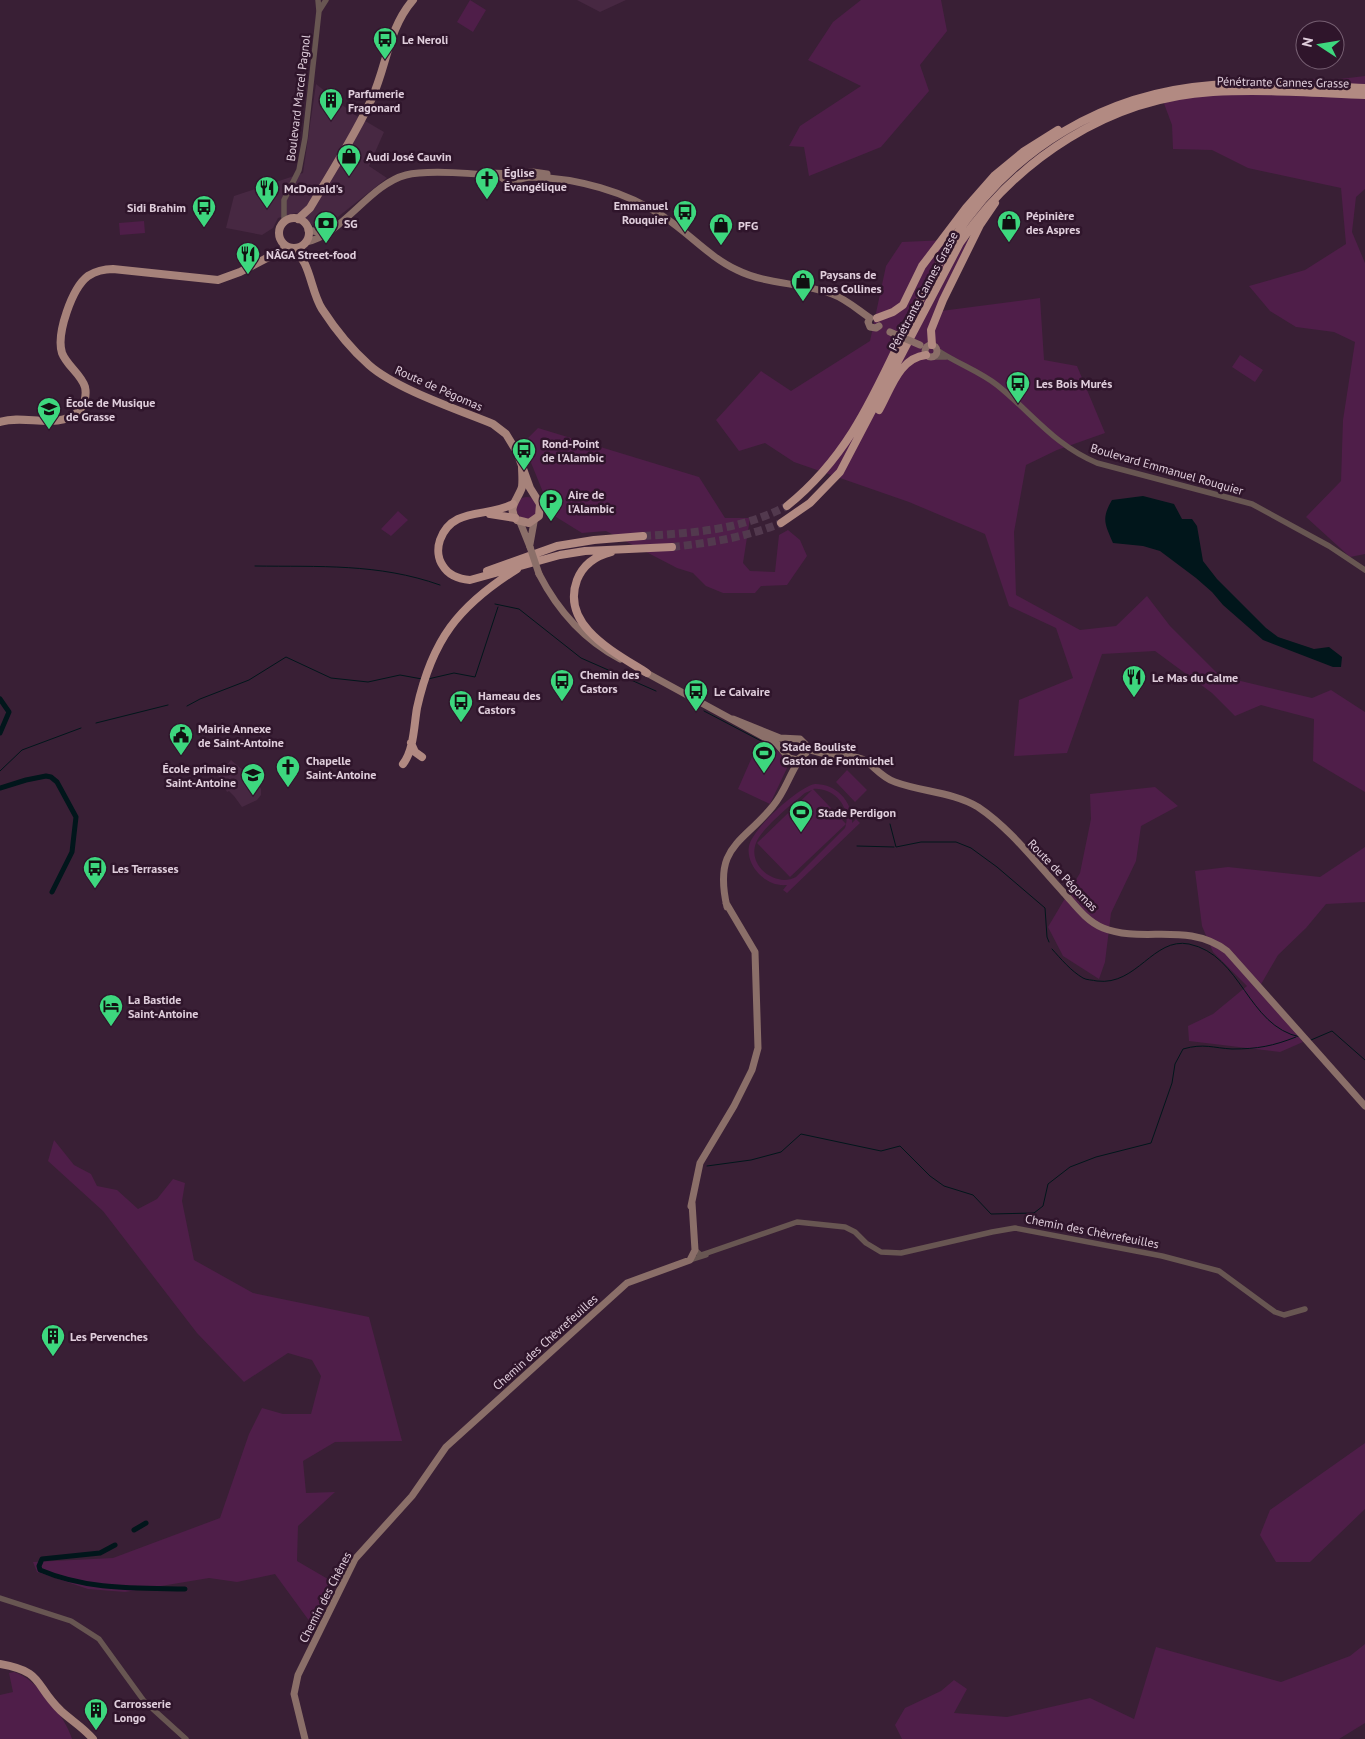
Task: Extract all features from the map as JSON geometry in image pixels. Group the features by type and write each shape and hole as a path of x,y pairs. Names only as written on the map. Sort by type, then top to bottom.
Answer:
{"highway":[{"name":"Pénétrante Cannes Grasse","path":"787,506 817,479 843,448 864,413 936,270 954,239 974,210 1014,167 1085,118 1147,96 1212,85 1365,88"},
{"name":"Pénétrante Cannes Grasse","path":"781,522 810,503 826,489 850,456 960,243 980,213 1018,174 1064,141 1119,113 1148,103 1211,92 1365,95"},
{"path":"1342,94 1365,99"},
{"path":"875,321 903,305 922,266 966,208 1002,167 1047,136 1085,118"},
{"path":"850,456 860,446 904,365 929,350 933,322 976,232 1018,174"},
{"path":"513,504 503,508 464,515 452,523 444,532 439,543 439,559 449,573 459,578 470,580 526,564 585,551 672,547"},
{"path":"518,520 486,514 467,518 456,524 446,537 443,546 447,565 456,572 470,576 557,546 594,540 643,536"},
{"path":"646,673 603,644 586,628 577,613 574,595 582,571 596,558 609,553 651,548"},
{"path":"403,764 411,743 423,681 439,644 455,619 485,590 526,564"},
{"path":"411,743 415,752 422,757"}],"main road":[{"path":"280,240 300,255 307,227 306,213 367,109 377,86 392,33 413,0"},
{"path":"20,418 55,420 68,418 80,410 86,392 82,381 62,353 60,332 77,290 89,276 102,270 113,269 218,280 240,272 274,253 304,244 322,236 389,182 405,175 423,173 557,179 603,188 625,196 663,216 721,262 738,271 765,280 832,294 890,332 929,350"},
{"path":"274,253 280,240 279,229 290,218 306,213"},
{"path":"290,218 307,227 321,231 341,221"},
{"name":"Route de Pégomas","path":"300,255 321,308 370,366 392,381 502,430 510,438 536,497"},
{"path":"0,418 19,414 68,418"},
{"path":"0,422 20,418 44,417 46,415"},
{"path":"522,466 522,482 512,511 530,547 539,574 559,607 587,638 609,654 733,718 784,750 792,759 794,767"},
{"path":"518,497 527,494 536,497 541,508 539,516 534,522 530,547"},
{"path":"518,520 534,522"},
{"path":"733,718 789,739 784,750"},
{"name":"Route de Pégomas","path":"789,739 800,738 804,754 816,752 861,758 879,774 894,782 958,798 974,805 999,824 1084,915 1103,928 1120,932 1191,935 1218,945 1226,951 1365,1106"},
{"path":"792,759 804,754"},
{"path":"693,1256 692,1203 700,1163 728,1117 756,1059 759,1035 755,952 726,903 724,881 728,853 774,805 794,767 804,754"},
{"name":"Chemin des Chèvrefeuilles","path":"438,1458 464,1429 627,1283 680,1264 693,1256"},
{"name":"Chemin des Chênes","path":"305,1739 294,1694 303,1664 329,1615 348,1570 364,1546 412,1496 438,1458"},
{"path":"0,1664 22,1668 35,1677 55,1705 93,1739"}],"street":[{"name":"Boulevard Marcel Pagnol","path":"290,218 284,200 299,170 304,146 319,11 318,0"},
{"name":"Boulevard Marcel Pagnol","path":"319,11 326,0"},
{"name":"Boulevard Emmanuel Rouquier","path":"929,350 948,358 995,384 1057,442 1085,458 1252,504 1329,546 1365,570"},
{"name":"Chemin des Chèvrefeuilles","path":"693,1256 797,1222 845,1227 855,1232 866,1243 881,1252 890,1253 901,1253 1016,1228 1162,1256 1219,1271 1275,1312 1290,1314 1305,1309"},
{"name":"Chemin des Chèvrefeuilles","path":"693,1256 700,1258 710,1252"},
{"path":"0,1598 71,1621 99,1639 144,1701 186,1739"}],"shaded area":[{"path":"470,0 486,10 473,32 457,22"},
{"path":"577,0 626,0 600,12"},
{"path":"861,0 941,0 947,31 920,65 929,91 881,147 809,176 804,147 789,146 800,126 861,86 808,60 833,22"},
{"path":"1365,76 1365,189 1356,197 1352,232 1365,263 1365,554 1350,557 1306,517 1341,481 1343,420 1355,342 1334,332 1296,327 1270,311 1249,286 1305,270 1346,244 1341,188 1248,168 1212,150 1173,149 1172,125 1159,90 1225,80 1340,79"},
{"path":"316,84 355,115 384,132 369,166 387,178 334,220 318,229 296,213 278,218 273,228 262,235 226,228 234,196 303,173"},
{"path":"144,221 145,233 120,235 119,223"},
{"path":"969,239 941,311 1040,298 1044,360 1077,366 1105,433 1057,450 1026,465 1014,532 1016,595 1080,630 1116,626 1147,596 1170,626 1220,676 1312,698 1331,690 1365,712 1365,792 1313,761 1314,719 1261,705 1235,716 1212,693 1155,651 1102,654 1067,753 1014,756 1019,700 1073,678 1056,628 1009,606 985,534 909,502 794,462 765,443 739,451 716,420 761,371 791,391 870,341 886,266 902,242"},
{"path":"1240,355 1263,370 1255,382 1232,367"},
{"path":"538,428 699,477 725,518 750,518 743,563 750,571 775,572 779,535 788,530 800,540 807,556 787,585 761,586 755,593 723,593 706,586 693,573 677,568 606,531 582,533 548,512 547,502 523,443"},
{"path":"1143,496 1174,504 1182,519 1192,519 1197,526 1203,561 1217,579 1266,628 1278,637 1314,649 1329,647 1342,657 1341,667 1333,667 1263,640 1196,578 1160,551 1143,546 1113,543 1105,522 1106,512 1112,500"},
{"path":"527,497 535,500 538,508 535,516 527,519 519,516 516,508 519,500"},
{"path":"398,511 408,520 391,536 381,529"},
{"name":"Stade Bouliste Gaston de Fontmichel","path":"759,741 778,751 784,759 787,768 770,804 738,789"},
{"path":"231,760 257,782 261,789 261,795 257,800 242,807 229,791 227,792 218,775"},
{"path":"847,770 867,790 855,802 836,782"},
{"name":"Stade Perdigon","path":"815,784 823,785 842,795 850,808 852,823 856,819 860,823 787,893 783,890 787,885 772,883 756,871 749,857 749,846 758,830 767,820 787,800","holes":["813,789 828,791 840,800 846,813 846,824","812,790 757,843 790,877 846,824 845,828 796,877 788,880 780,880 765,873 759,867 756,860 754,852 756,843 759,837 778,816 805,793"]},
{"path":"1155,787 1178,806 1141,826 1136,861 1111,913 1105,962 1099,979 1063,956 1048,927 1080,873 1091,819 1090,794"},
{"path":"1365,847 1365,902 1326,904 1306,928 1278,955 1260,986 1303,1042 1280,1052 1189,1041 1188,1026 1213,1014 1247,986 1213,952 1202,926 1195,871 1228,867 1320,877"},
{"path":"54,1140 74,1165 91,1174 97,1186 117,1190 138,1209 157,1199 173,1179 185,1183 182,1201 194,1260 253,1293 369,1317 402,1441 335,1442 303,1461 306,1493 335,1492 298,1526 297,1561 333,1582 310,1622 275,1574 237,1582 209,1578 125,1592 88,1589 37,1572 33,1562 113,1558 220,1518 249,1434 262,1408 283,1414 311,1414 321,1376 312,1360 288,1353 244,1382 197,1333 103,1211 48,1161"},
{"path":"1365,1443 1365,1509 1310,1562 1276,1562 1260,1535 1270,1510"},
{"path":"1365,1644 1365,1723 1339,1739 902,1739 895,1725 905,1708 941,1691 954,1680 967,1689 954,1713 1007,1717 1090,1698 1134,1719 1156,1647 1281,1682 1350,1656"},
{"path":"14,1672 32,1682 49,1700 64,1721 72,1739 0,1739 0,1695 13,1692 9,1673"}],"waterway":[{"path":"255,566 371,570 394,573 440,585"},
{"path":"495,604 519,609 581,658 656,691"},
{"path":"428,679 454,673 475,677 498,607"},
{"path":"187,706 249,680 286,657 331,678 368,682 400,675 422,679"},
{"path":"0,699 9,712 0,733"},
{"path":"96,723 168,705"},
{"path":"704,711 763,742"},
{"path":"0,771 22,750 81,728"},
{"path":"0,788 26,780 46,776 51,777 57,782 76,817 72,852 52,892"},
{"path":"890,824 896,847 921,842 956,842 971,848 997,867 1045,908 1049,942"},
{"path":"857,846 894,847"},
{"path":"1052,949 1070,968 1083,978 1111,981 1134,970 1165,948 1176,944 1189,944 1207,951 1221,962 1268,1019 1282,1030 1300,1037"},
{"path":"1311,1040 1332,1031 1365,1060"},
{"path":"707,1166 751,1160 781,1152 801,1134 881,1151 900,1146 930,1176 944,1186 973,1195 991,1214 1034,1213 1043,1206 1048,1184 1070,1167 1096,1157 1151,1143 1172,1083 1175,1064 1183,1049 1203,1046 1232,1049 1258,1048 1296,1037"},
{"path":"134,1530 146,1523"},
{"path":"115,1545 100,1553 42,1559 39,1566 40,1570 58,1577 93,1585 185,1589"}],"tunnel":[{"path":"643,536 716,529 752,520 787,506"},
{"path":"672,547 728,539 781,523"}],"place":[{"name":"Le Neroli","path":"385,60"},
{"name":"Parfumerie Fragonard","path":"331,121"},
{"name":"Audi José Cauvin","path":"349,177"},
{"name":"Église Évangélique","path":"487,200"},
{"name":"McDonald's","path":"267,209"},
{"name":"Sidi Brahim","path":"204,228"},
{"name":"Emmanuel Rouquier","path":"685,233"},
{"name":"Pépinière des Aspres","path":"1009,243"},
{"name":"SG","path":"326,244"},
{"name":"PFG","path":"721,246"},
{"name":"NÂGA Street-food","path":"248,275"},
{"name":"Paysans de nos Collines","path":"803,302"},
{"name":"Les Bois Murés","path":"1018,404"},
{"name":"École de Musique de Grasse","path":"49,430"},
{"name":"Rond-Point de l'Alambic","path":"524,471"},
{"name":"Aire de l'Alambic","path":"551,522"},
{"name":"Le Mas du Calme","path":"1134,698"},
{"name":"Chemin des Castors","path":"562,702"},
{"name":"Le Calvaire","path":"696,712"},
{"name":"Hameau des Castors","path":"461,723"},
{"name":"Mairie Annexe de Saint-Antoine","path":"181,756"},
{"name":"Stade Bouliste Gaston de Fontmichel","path":"764,774"},
{"name":"Chapelle Saint-Antoine","path":"288,788"},
{"name":"École primaire Saint-Antoine","path":"253,796"},
{"name":"Stade Perdigon","path":"801,833"},
{"name":"Les Terrasses","path":"95,889"},
{"name":"La Bastide Saint-Antoine","path":"111,1027"},
{"name":"Les Pervenches","path":"53,1357"},
{"name":"Carrosserie Longo","path":"96,1731"}]}
